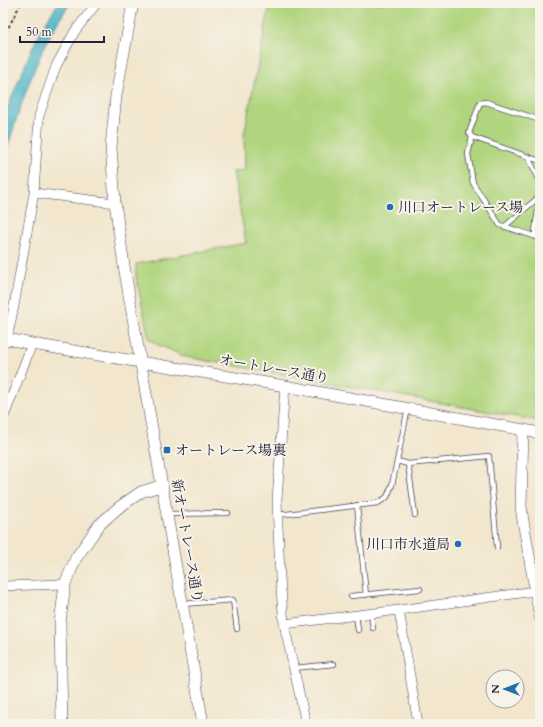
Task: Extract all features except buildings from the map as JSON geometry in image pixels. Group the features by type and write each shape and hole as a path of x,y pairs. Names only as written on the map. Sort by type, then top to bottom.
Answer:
{"street":[{"path":"4,340 34,193 39,116 56,66 75,31 97,3"},
{"name":"新オートレース通り","path":"133,3 116,96 111,147 115,203 124,266 163,485 203,724"},
{"path":"34,193 115,203"},
{"name":"オートレース通り","path":"4,340 285,386 540,433"},
{"path":"3,419 32,344"},
{"path":"285,386 277,500 280,578 284,624 306,724"},
{"path":"523,430 521,506 540,617"},
{"path":"62,724 60,623 65,584 76,558 99,525 118,508 141,492 163,485"},
{"path":"3,586 65,584"},
{"path":"284,624 535,591"},
{"path":"399,610 418,724"}],"lane":[{"path":"538,238 500,225 473,183 468,154 472,137 469,133 480,103 486,102 540,120"},
{"path":"472,137 540,161"},
{"path":"528,157 540,181"},
{"path":"504,227 540,195"},
{"path":"538,238 535,231 540,195"},
{"path":"278,515 378,503 387,497 392,485 408,408"},
{"path":"397,461 408,464 489,456 497,547"},
{"path":"408,464 415,515"},
{"path":"357,505 366,594"},
{"path":"168,514 228,513"},
{"path":"351,596 420,589"},
{"path":"183,604 233,600 237,629"},
{"path":"371,613 374,628"},
{"path":"356,615 358,630"},
{"path":"294,668 334,664"}],"path":[{"path":"3,38 21,3"}],"green space":[{"name":"川口オートレース場","path":"270,3 530,3 540,7 540,421 181,356 149,339 136,277 136,264 246,243 233,172 245,170 244,135"}],"water":[{"path":"58,3 71,3 48,40 39,59 23,99 3,161 3,119 29,55 42,28"}],"place":[{"name":"川口オートレース場","path":"390,207"},
{"name":"オートレース場裏","path":"167,450"},
{"name":"川口市水道局","path":"458,544"}]}
